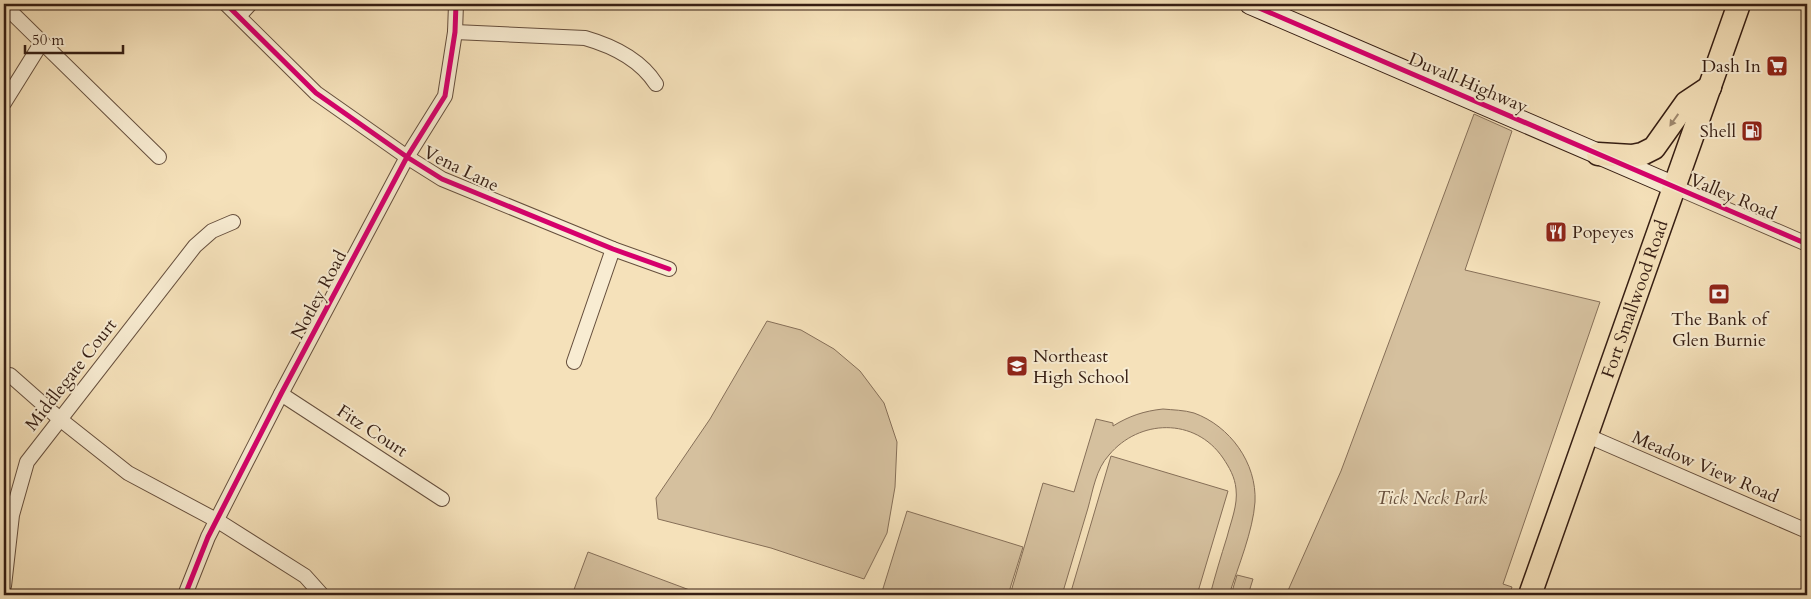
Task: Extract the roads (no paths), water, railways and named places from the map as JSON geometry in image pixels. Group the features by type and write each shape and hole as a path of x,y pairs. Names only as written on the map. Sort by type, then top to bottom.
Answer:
{"main road":[{"name":"Fort Smallwood Road","path":"1530,595 1552,530 1588,436 1739,4"},
{"path":"1598,154 1632,156 1642,154 1654,148 1686,103 1710,88"}],"street":[{"name":"Vena Lane","path":"226,4 316,93 407,158 442,179 614,249 669,269"},
{"path":"239,16 250,4"},
{"name":"Notley Road","path":"185,595 208,537 218,521 281,394 407,158 445,96 455,32 456,4"},
{"name":"Duvall Highway","path":"1250,4 1675,187"},
{"path":"4,5 159,157"},
{"path":"455,32 585,38 601,43 634,60 650,74 656,84"},
{"path":"4,103 42,42"},
{"name":"Valley Road","path":"1675,187 1807,244"},
{"name":"Middlegate Court","path":"4,586 12,515 27,462 195,246 212,231 233,222"},
{"path":"574,362 614,249"},
{"path":"10,376 61,420 128,473 218,521 305,576 322,595"},
{"name":"Fitz Court","path":"281,394 442,499"},
{"name":"Meadow View Road","path":"1588,436 1807,531"}],"place":[{"name":"Dash In","path":"1777,66"},
{"name":"Shell","path":"1752,131"},
{"name":"Popeyes","path":"1556,232"},
{"name":"The Bank of Glen Burnie","path":"1719,294"},
{"name":"Northeast High School","path":"1017,366"}],"park label":[{"name":"Tick Neck Park","path":"1432,498"}]}
